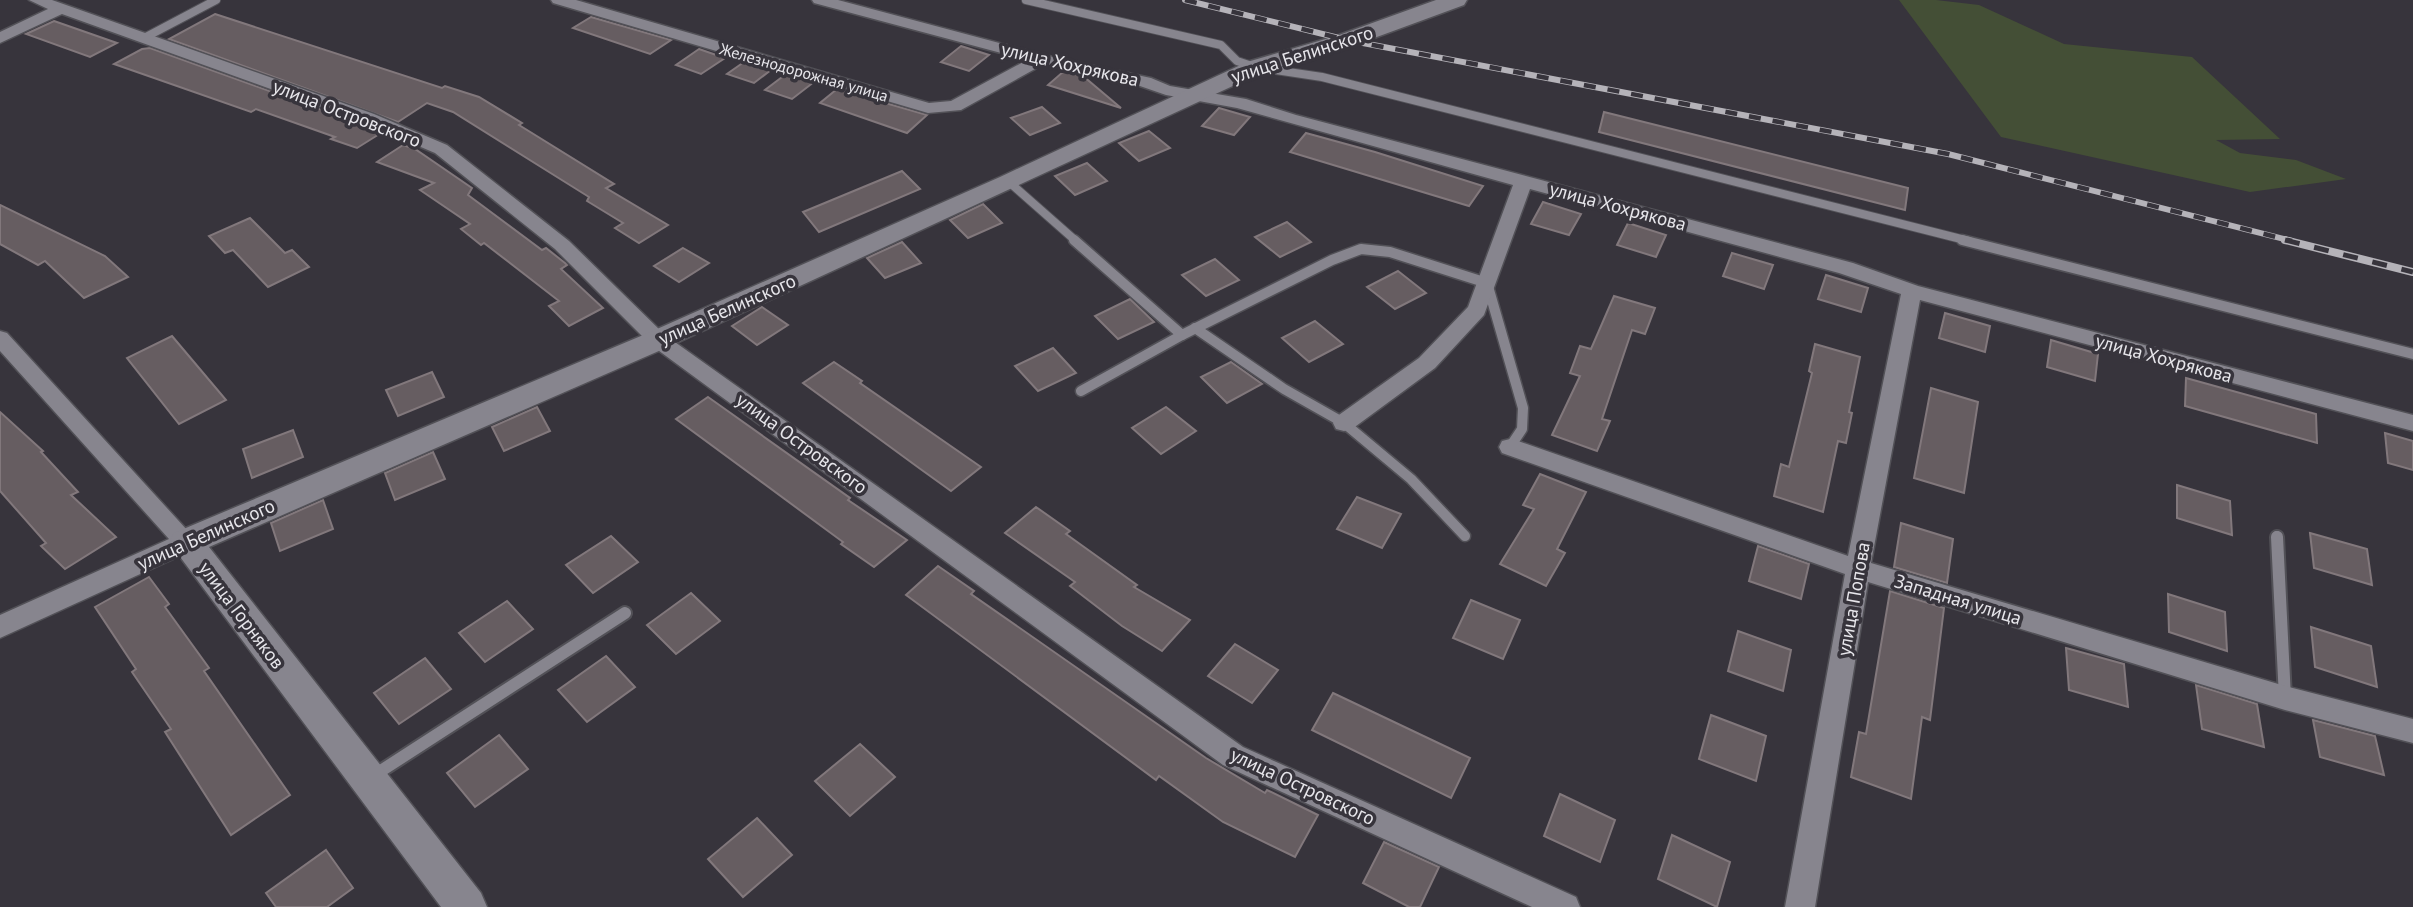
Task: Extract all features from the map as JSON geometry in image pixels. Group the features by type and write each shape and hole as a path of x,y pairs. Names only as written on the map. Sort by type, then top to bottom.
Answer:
{"street":[{"name":"Железнодорожная улица","path":"559,0 928,107 955,106 1042,59"},
{"name":"улица Хохрякова","path":"820,0 1042,59 1145,82 1166,90 1240,103 1290,119 1846,268 1912,291 2413,423"},
{"name":"улица Белинского","path":"0,627 186,542 658,340 1009,182 1255,66 1347,40 1456,0"},
{"name":"улица Островского","path":"50,3 368,118 441,149 562,245 658,340 1233,756 1565,907"},
{"path":"0,38 50,3"},
{"path":"1345,424 1427,363 1477,310 1524,180"},
{"name":"улица Попова","path":"1800,907 1858,569 1912,291"},
{"name":"улица Горняков","path":"0,338 186,542 466,907"},
{"name":"Западная улица","path":"1510,447 1858,569 2285,698 2413,731"}],"lane":[{"path":"144,38 216,0"},
{"path":"1026,0 1221,45 1237,61 1255,66 1322,77 2413,354"},
{"path":"1009,182 1182,335"},
{"path":"1081,390 1195,328 1332,260 1361,250 1390,252 1487,283 1522,408 1522,429 1510,447"},
{"path":"1195,328 1284,389 1345,424 1411,479 1465,536"},
{"path":"2277,536 2285,698"},
{"path":"368,780 625,613"}],"green space":[{"path":"1899,0 1936,0 1979,5 2064,44 2192,57 2280,139 2216,140 2240,153 2296,160 2346,179 2250,192 2001,137"}],"building":[{"path":"215,14 442,88 445,86 479,97 614,184 606,188 668,225 639,243 615,228 623,223 587,201 589,197 453,112 427,103 398,122 169,39"},
{"path":"591,17 671,40 650,54 573,28"},
{"path":"54,21 117,43 90,57 26,34"},
{"path":"961,46 989,55 969,71 941,62"},
{"path":"150,48 381,133 357,148 331,139 335,137 256,109 251,112 114,64 142,49"},
{"path":"699,49 725,58 701,74 676,65"},
{"path":"744,62 771,70 754,83 727,74"},
{"path":"1064,71 1083,76 1121,108 1048,85"},
{"path":"786,74 814,82 792,99 765,90"},
{"path":"837,89 927,115 907,133 820,103"},
{"path":"1042,107 1060,123 1030,135 1011,118"},
{"path":"1219,108 1250,117 1234,135 1202,126"},
{"path":"1604,112 1908,188 1905,210 1599,132"},
{"path":"1149,131 1170,148 1139,161 1119,143"},
{"path":"1306,133 1483,186 1469,206 1290,152"},
{"path":"403,145 415,149 472,188 468,195 542,250 546,248 565,263 567,265 561,269 603,308 569,326 549,306 559,301 484,243 481,245 461,229 470,224 420,190 434,183 377,162"},
{"path":"1087,163 1107,181 1075,195 1055,176"},
{"path":"902,171 920,189 819,232 803,212"},
{"path":"1543,202 1581,214 1569,235 1531,224"},
{"path":"983,204 1002,223 968,238 950,220"},
{"path":"0,205 105,256 128,277 84,298 45,261 38,265 0,244"},
{"path":"250,218 285,253 292,250 309,267 268,287 233,250 225,253 209,236"},
{"path":"1287,222 1311,242 1280,257 1255,237"},
{"path":"1628,223 1666,235 1656,257 1617,245"},
{"path":"902,242 921,263 885,278 867,258"},
{"path":"683,248 709,263 679,282 654,266"},
{"path":"1732,253 1773,265 1764,289 1723,276"},
{"path":"1215,259 1239,280 1206,296 1182,275"},
{"path":"1398,271 1426,293 1395,309 1367,287"},
{"path":"1826,275 1868,288 1861,312 1818,299"},
{"path":"1614,296 1655,308 1645,334 1632,330 1602,419 1610,421 1597,451 1552,435 1580,376 1570,373 1580,346 1591,349"},
{"path":"1130,299 1154,322 1118,339 1095,316"},
{"path":"762,307 788,325 757,345 732,326"},
{"path":"1945,313 1990,326 1985,352 1939,338"},
{"path":"1315,321 1343,344 1309,362 1282,338"},
{"path":"172,336 226,400 179,424 127,358"},
{"path":"2051,340 2098,354 2095,381 2047,367"},
{"path":"1815,344 1860,357 1846,443 1838,441 1823,512 1774,496 1781,464 1789,467 1812,373 1809,371"},
{"path":"1053,348 1076,373 1038,391 1015,366"},
{"path":"834,362 981,467 951,491 803,383"},
{"path":"1231,362 1262,384 1227,403 1201,377"},
{"path":"432,372 444,397 398,416 386,390"},
{"path":"2186,378 2316,414 2317,443 2185,406"},
{"path":"1931,388 1978,402 1964,493 1914,478"},
{"path":"708,397 907,540 874,567 841,544 843,542 676,419"},
{"path":"537,407 550,431 504,451 492,427"},
{"path":"1166,407 1196,431 1161,454 1132,428"},
{"path":"0,412 43,451 41,452 78,492 71,495 116,537 65,569 41,546 46,543 0,491"},
{"path":"293,430 303,457 252,478 243,449"},
{"path":"2385,433 2413,441 2413,470 2388,463"},
{"path":"433,452 445,479 395,500 385,473"},
{"path":"1540,474 1586,492 1557,549 1565,553 1546,586 1500,564 1534,509 1523,505"},
{"path":"2177,485 2230,501 2232,535 2177,518"},
{"path":"1357,497 1401,514 1382,548 1337,529"},
{"path":"323,500 333,529 280,551 271,523"},
{"path":"1036,507 1070,531 1066,534 1137,585 1134,587 1190,620 1162,651 1122,626 1070,586 1075,582 1005,533"},
{"path":"1901,523 1953,539 1947,583 1894,567"},
{"path":"2310,533 2367,549 2372,585 2314,568"},
{"path":"611,536 638,562 593,593 566,565"},
{"path":"1758,546 1809,564 1801,599 1749,581"},
{"path":"938,566 974,591 971,594 1206,758 1265,793 1267,790 1318,815 1295,857 1223,822 1159,776 1156,780 906,595"},
{"path":"149,577 169,604 165,607 209,668 204,671 290,795 231,835 165,732 171,729 132,672 136,669 95,607"},
{"path":"1890,591 1944,608 1930,720 1922,717 1911,799 1851,777 1859,732 1866,734"},
{"path":"691,593 720,621 676,654 647,625"},
{"path":"2168,594 2225,612 2227,651 2169,632"},
{"path":"1471,600 1520,620 1503,659 1453,638"},
{"path":"507,601 533,629 485,662 459,633"},
{"path":"2311,627 2371,646 2377,687 2315,667"},
{"path":"1738,631 1791,650 1783,691 1728,671"},
{"path":"1235,644 1278,670 1252,703 1208,676"},
{"path":"2066,648 2124,664 2128,707 2069,690"},
{"path":"606,656 635,687 587,722 558,690"},
{"path":"425,658 451,689 399,724 374,693"},
{"path":"2196,685 2257,704 2264,747 2202,729"},
{"path":"1333,693 1470,758 1451,798 1312,730"},
{"path":"1711,715 1766,736 1756,781 1699,759"},
{"path":"2313,720 2375,736 2384,775 2320,757"},
{"path":"499,735 528,769 475,807 447,773"},
{"path":"860,744 895,777 850,816 815,781"},
{"path":"1560,794 1615,820 1600,862 1544,836"},
{"path":"757,818 792,855 743,897 708,859"},
{"path":"1672,835 1730,862 1717,907 1658,879"},
{"path":"1384,842 1439,867 1420,907 1409,907 1363,883"},
{"path":"326,850 353,888 327,907 276,907 266,893"}],"railway":[{"path":"1185,0 1347,40 1948,154 2292,241"},
{"path":"2285,240 2413,272"}]}
